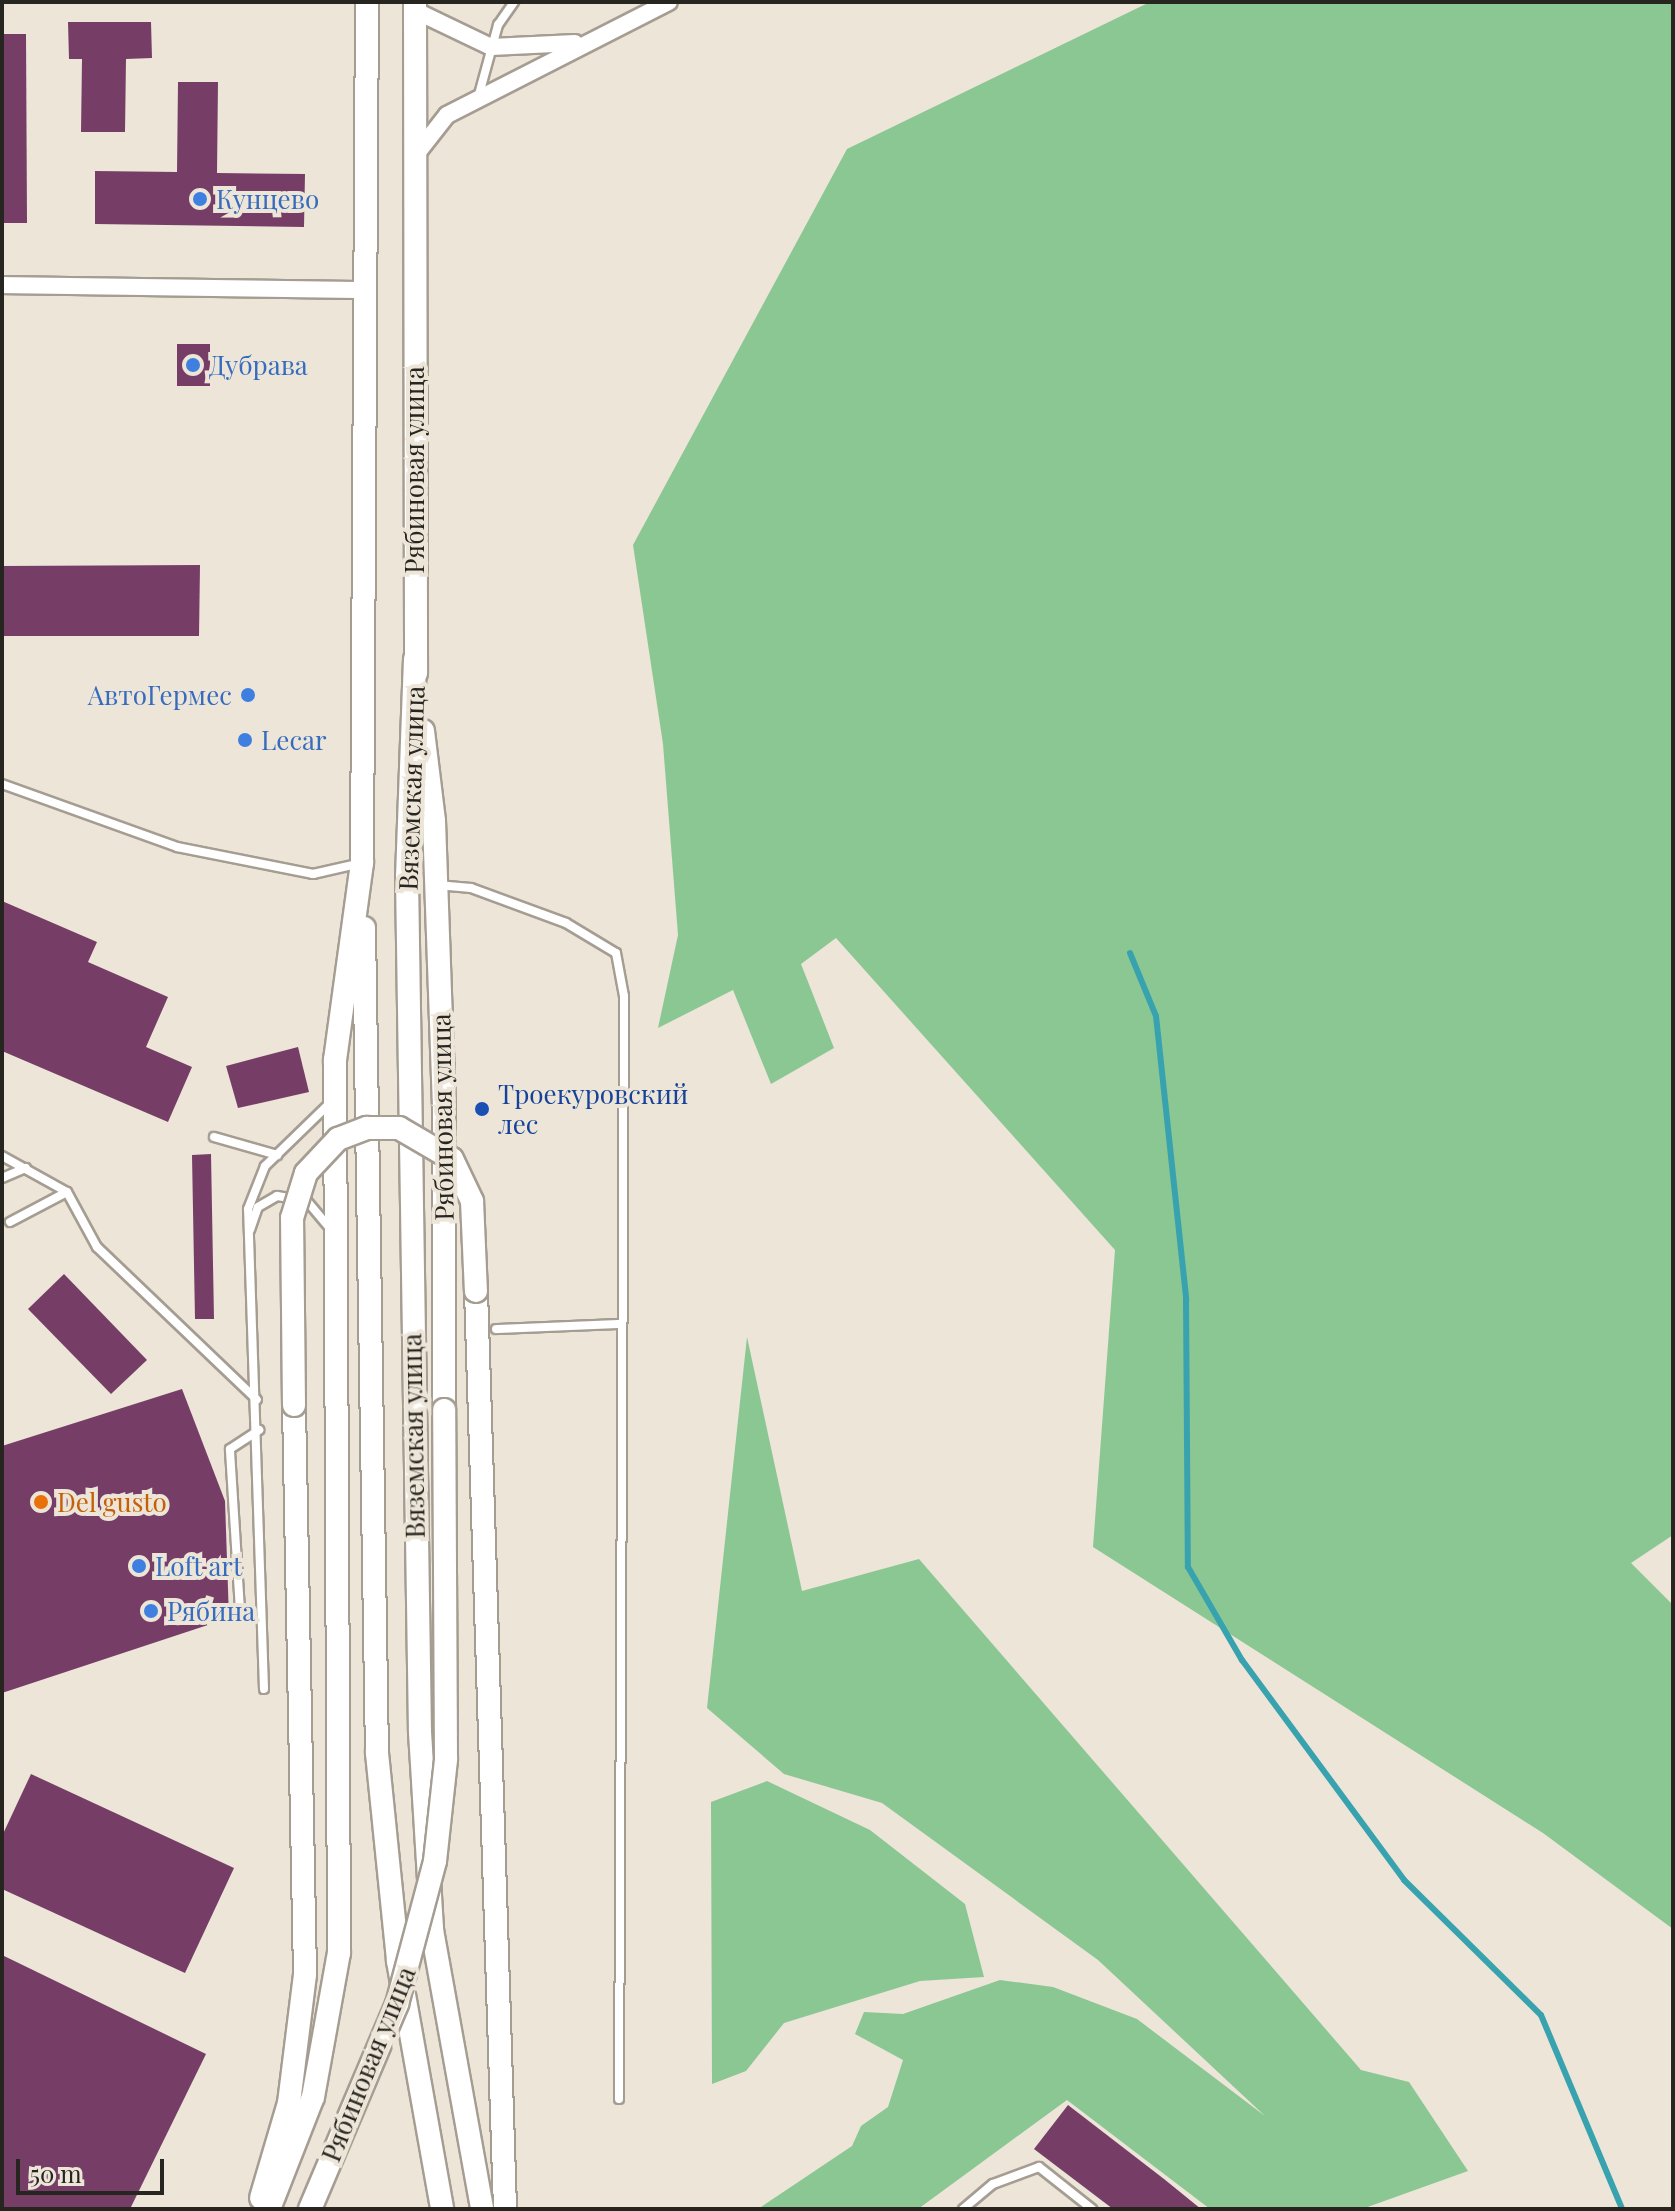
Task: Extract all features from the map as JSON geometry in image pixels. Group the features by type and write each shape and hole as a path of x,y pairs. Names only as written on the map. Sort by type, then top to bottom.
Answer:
{"main road":[{"name":"Рябиновая улица","path":"269,2209 313,2097 339,1953 333,1241 335,1060 362,863 367,2"},
{"name":"Рябиновая улица","path":"310,2209 397,2004 435,1861 446,1759 436,885 415,659 413,169 416,6"},
{"name":"Вяземская улица","path":"415,659 407,877 420,1732 432,1930 482,2209"},
{"name":"Вяземская улица","path":"362,863 377,1753 395,1947 442,2209"},
{"path":"258,2209 289,2103 305,1974 292,1218 306,1173 352,1132 383,1127 428,1139 461,1171 472,1201 505,2209"}],"street":[{"path":"413,169 434,124 669,2"},
{"path":"416,6 491,47 554,48 607,33"},
{"path":"2,285 367,290"}],"lane":[{"path":"478,99 491,47 514,2"},
{"path":"2,784 177,847 313,874 362,863"},
{"path":"436,885 471,888 566,923 616,953 624,996 620,1324 619,2099"},
{"path":"264,1689 258,1400 248,1234 252,1191 277,1155 324,1115 335,1060"},
{"path":"214,1137 277,1155"},
{"path":"2,1156 67,1192 97,1247 258,1400"},
{"path":"2,1178 26,1168"},
{"path":"10,1222 67,1192"},
{"path":"248,1234 266,1199 293,1197 322,1212 333,1241"},
{"path":"496,1329 620,1324"},
{"path":"240,1610 230,1449 259,1430"},
{"path":"963,2209 993,2184 1039,2167 1092,2209"}],"green space":[{"path":"1150,2 1673,2 1673,1535 1631,1563 1673,1605 1673,1929 1543,1833 1093,1547 1115,1250 836,938 801,964 834,1048 771,1084 733,990 658,1028 678,935 663,744 633,545 847,149"},
{"path":"747,1337 802,1591 919,1559 1361,2070 1409,2082 1468,2171 1362,2209 1210,2209 1067,2100 918,2209 758,2209 852,2146 861,2126 888,2107 903,2060 855,2034 864,2012 903,2014 1000,1980 1053,1987 1137,2019 1265,2116 1098,1960 882,1803 784,1774 707,1708"},
{"path":"767,1781 870,1830 965,1904 984,1977 920,1981 784,2023 746,2071 712,2084 711,1802"}],"building":[{"path":"68,22 151,22 152,58 126,59 125,132 81,132 82,59 69,59"},
{"path":"2,34 26,34 27,223 2,223"},
{"name":"Кунцево","path":"178,82 218,82 217,173 305,174 304,227 95,224 95,171 177,172"},
{"name":"Дубрава","path":"177,344 210,344 210,386 177,386"},
{"path":"200,565 199,636 2,636 2,566"},
{"path":"2,901 97,942 88,962 168,997 146,1047 192,1067 168,1122 2,1051"},
{"path":"298,1047 309,1092 238,1108 226,1066"},
{"path":"211,1154 214,1319 195,1319 192,1155"},
{"path":"64,1274 147,1360 111,1394 28,1309"},
{"path":"182,1389 225,1501 229,1618 2,1693 2,1446"},
{"path":"31,1774 234,1868 185,1973 2,1889 2,1836"},
{"path":"2,1955 206,2054 130,2209 2,2209"},
{"path":"1068,2105 1201,2209 1113,2209 1034,2149"}],"waterway":[{"path":"1130,953 1156,1016 1186,1299 1188,1567 1242,1660 1404,1880 1541,2015 1622,2209"}],"place":[{"name":"Кунцево","path":"200,199"},
{"name":"Дубрава","path":"193,365"},
{"name":"АвтоГермес","path":"248,695"},
{"name":"Lecar","path":"245,740"},
{"name":"Троекуровский лес","path":"482,1109"},
{"name":"Del gusto","path":"41,1502"},
{"name":"Loft art","path":"139,1566"},
{"name":"Рябина","path":"151,1611"}]}
